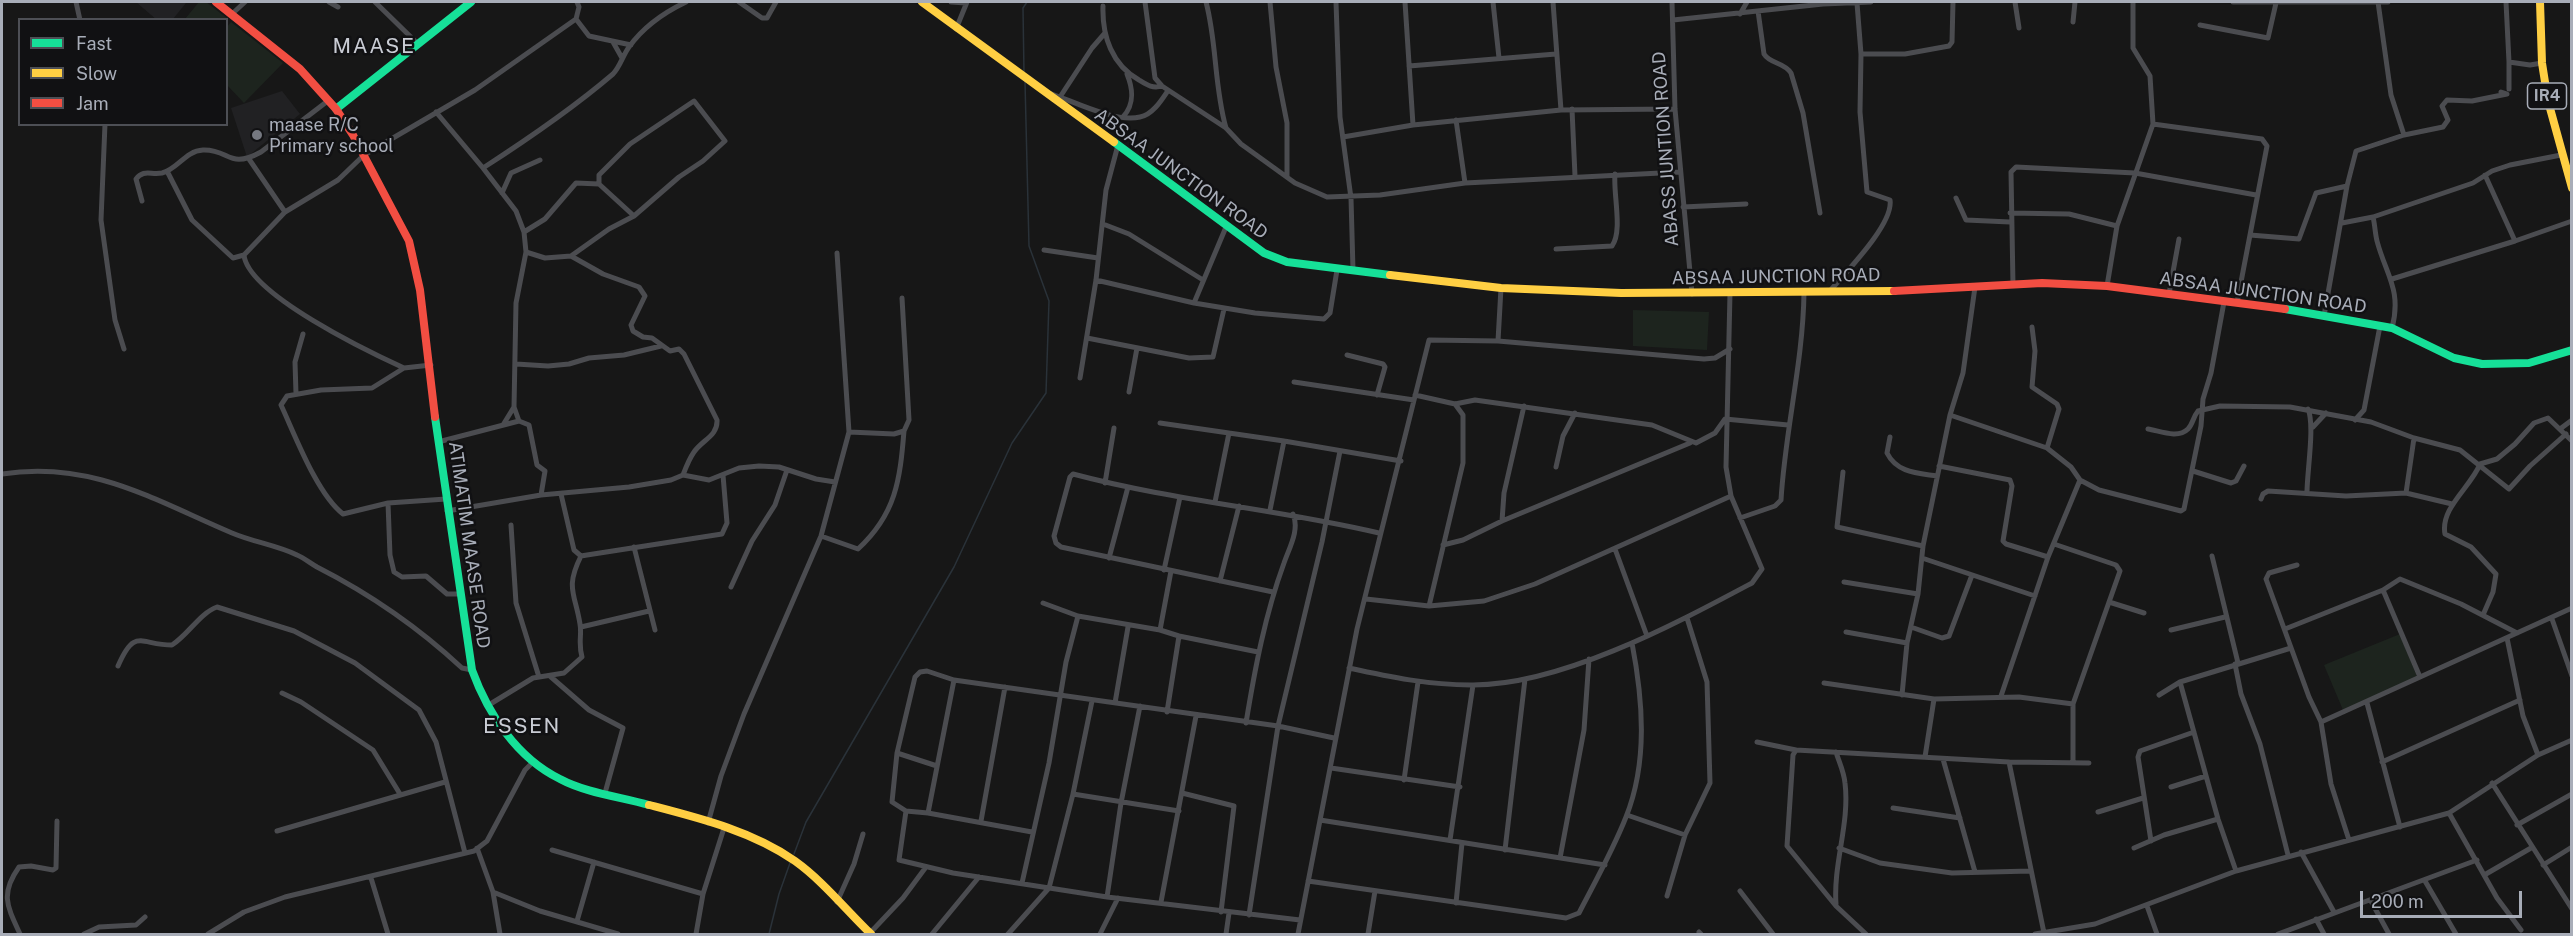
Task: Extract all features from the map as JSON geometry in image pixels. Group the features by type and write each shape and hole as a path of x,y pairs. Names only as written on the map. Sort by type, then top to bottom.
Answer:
{"street":[{"path":"75,2 79,18"},
{"name":"ATIMATIM MAASE ROAD","path":"216,2 233,13 300,69 336,109 364,155 409,241 420,290 431,365 447,512 472,670 487,706 507,733 534,761 561,780 753,838 794,861 870,934"},
{"path":"233,13 245,2"},
{"path":"329,2 338,7"},
{"path":"375,2 417,43"},
{"path":"336,109 471,2"},
{"path":"167,171 192,220 233,258 244,255 285,212 338,180 364,155 475,90 576,19 579,7 577,2"},
{"path":"483,168 555,120 597,87 616,71 630,45 659,16 686,2"},
{"path":"739,2 762,18 766,18 776,2"},
{"name":"ABSAA JUNCTION ROAD","path":"922,2 1038,90 1118,145 1264,253 1277,259 1336,270 1353,270 1501,288 1692,294 1804,293 2013,285 2107,286 2237,303 2392,328 2407,333 2455,359 2475,363 2522,362 2570,352"},
{"path":"951,2 966,2 956,28"},
{"path":"1145,2 1155,78 1167,92 1178,95 1226,128 1241,144 1307,191 1327,197 1351,198 1465,183 1680,172"},
{"path":"1206,2 1213,43 1214,71 1226,128"},
{"path":"1270,2 1276,61 1287,123 1287,176"},
{"path":"1335,2 1342,137 1351,198 1353,270"},
{"path":"1405,2 1413,125"},
{"path":"1493,2 1499,58"},
{"path":"1553,2 1561,110"},
{"name":"ABASS JUNTION ROAD","path":"1672,2 1675,109 1692,294"},
{"path":"1740,14 1747,2"},
{"path":"1672,20 1823,3 1871,2"},
{"path":"1861,54 1905,54 1949,46 1952,42 1953,2"},
{"path":"2015,2 2019,28"},
{"path":"2073,22 2075,2"},
{"path":"2107,286 2117,226 2153,124 2150,75 2133,48 2133,2"},
{"path":"2233,2 2388,2"},
{"path":"2378,2 2391,95 2404,135"},
{"path":"2506,2 2509,89"},
{"name":"IR4","path":"2540,2 2542,63 2561,155 2571,188"},
{"path":"1829,292 1870,243 1892,202 1868,193 1860,112 1861,54 1857,3"},
{"path":"2200,25 2268,38 2276,3"},
{"path":"1103,6 1105,33 1110,49 1127,73 1132,91 1131,105 1123,117"},
{"path":"1758,11 1764,54 1767,59 1786,67 1791,73 1803,113 1820,213"},
{"path":"576,19 589,36 630,45"},
{"path":"1060,97 1092,48 1105,33"},
{"path":"614,42 622,58"},
{"path":"1409,66 1556,54"},
{"path":"2509,62 2530,65 2542,63"},
{"path":"1127,73 1150,87 1162,86"},
{"path":"1038,90 1123,117 1141,117 1149,113 1167,92"},
{"path":"2324,316 2347,186 2356,151 2447,124 2442,106 2447,100 2472,101 2507,94 2501,92"},
{"path":"142,201 136,182 137,177 143,172 167,171 190,153 202,150 215,151 231,160 249,159 328,100"},
{"path":"526,252 545,258 571,256 609,229 634,216 725,141 694,101 630,144 599,175 598,183"},
{"path":"1342,137 1413,125 1561,110 1675,109"},
{"path":"1572,110 1575,176"},
{"path":"436,112 502,192 516,211 525,232 526,252 516,303 514,407 519,421"},
{"path":"1456,120 1465,183"},
{"path":"2153,124 2262,138 2267,146 2237,303"},
{"path":"105,126 101,220 115,320 124,349"},
{"path":"1080,378 1096,280 1106,190 1118,145"},
{"path":"2342,223 2373,217 2467,185 2485,175 2518,163 2561,155"},
{"path":"249,159 285,212"},
{"path":"502,192 511,173 540,160"},
{"path":"2013,285 2010,222 2011,172 2016,167 2135,173 2256,195"},
{"path":"1556,249 1612,246 1618,235 1615,174"},
{"path":"2485,175 2515,241"},
{"path":"525,232 545,219 576,183 598,183 634,216"},
{"path":"2250,235 2299,239 2316,193 2347,186"},
{"path":"1956,198 1966,220 2010,222"},
{"path":"1683,207 1746,204"},
{"path":"2010,213 2069,214 2117,226"},
{"path":"2373,217 2377,240 2396,296 2392,328"},
{"path":"2392,279 2571,221"},
{"path":"1103,224 1129,234 1203,280"},
{"path":"1194,303 1226,226"},
{"path":"2169,294 2179,239"},
{"path":"1044,250 1098,258"},
{"path":"708,823 721,776 744,714 821,536 849,432 837,253"},
{"path":"244,255 248,267 293,310 404,368"},
{"path":"571,256 603,274 621,279 643,291 645,296 631,328 643,337 655,340 670,351 681,350 717,420 714,432 696,449 683,475"},
{"path":"1096,280 1224,309 1324,319 1330,313 1336,270"},
{"path":"1902,695 1907,643 1918,594 1923,546 1950,415 1963,373 1975,287"},
{"path":"1498,341 1501,288"},
{"path":"1349,668 1418,682 1473,685 1547,675 1632,643 1687,618 1759,577 1762,569 1731,496 1726,467 1725,419 1730,349 1730,293"},
{"path":"1740,518 1774,506 1781,500 1788,425 1799,356 1804,293"},
{"path":"821,536 858,549 871,538 894,500 901,471 904,431 909,420 902,298"},
{"path":"1950,415 2047,448 2071,467 2080,480 2099,490 2181,511 2184,509 2193,471 2202,409 2224,302"},
{"path":"1087,338 1189,358 1213,357 1224,309"},
{"path":"2355,420 2364,410 2380,326"},
{"path":"2032,327 2036,351 2032,387 2057,404 2059,409 2047,448"},
{"path":"296,394 295,362 303,334"},
{"path":"1298,934 1331,768 1334,738 1379,533 1401,461 1414,398 1431,338 1498,341 1704,359 1715,358 1730,349"},
{"path":"516,364 548,366 569,364 589,358 624,355 661,346"},
{"path":"1129,392 1137,348"},
{"path":"1347,355 1383,364 1385,367 1377,394"},
{"path":"431,365 404,368 372,388 287,396 281,405 302,453 330,501 346,515 388,503 446,499"},
{"path":"1294,382 1455,404 1475,400 1575,413 1652,425 1690,443"},
{"path":"1429,606 1463,463 1463,415 1455,404"},
{"path":"1502,520 1504,494 1524,406"},
{"path":"2148,429 2172,434 2181,433 2188,429 2194,416 2202,409 2227,406 2308,409 2371,422 2414,438 2460,450 2509,489 2529,466 2566,434"},
{"path":"503,426 514,407"},
{"path":"2307,492 2309,437 2313,420 2308,409"},
{"path":"2364,410 2371,422"},
{"path":"2312,429 2326,412"},
{"path":"1556,467 1563,436 1575,413"},
{"path":"2483,615 2493,592 2496,574 2471,547 2445,534 2452,504 2469,485 2480,464 2496,459 2538,420 2548,418 2571,441"},
{"path":"1725,419 1788,425"},
{"path":"1443,545 1463,540 1502,520 1690,443 1708,439 1725,419"},
{"path":"2560,429 2571,420"},
{"path":"438,442 519,421 529,425 537,465 545,469 541,495"},
{"path":"1160,423 1401,461"},
{"path":"1105,483 1114,429"},
{"path":"849,432 894,434 904,431"},
{"path":"1215,502 1229,433"},
{"path":"1890,437 1887,453 1896,466 1905,471 1937,476"},
{"path":"2406,493 2414,438"},
{"path":"1270,510 1284,441"},
{"path":"1249,915 1278,726 1322,542 1340,451"},
{"path":"447,512 541,495 629,488 671,480 683,475 704,480 738,468 759,466 787,470 835,482"},
{"path":"1939,466 2010,480 2012,486 2003,540 2006,544 2048,557"},
{"path":"2193,471 2231,483 2236,481 2244,466"},
{"path":"2,474 25,470 51,471 131,488 234,534 299,555 408,620 462,668 472,670"},
{"path":"731,587 752,541 775,505 787,470"},
{"path":"1844,472 1837,527 1923,546"},
{"path":"580,556 722,534 727,522 723,475"},
{"path":"1274,592 1062,547 1056,543 1054,536 1071,475 1180,497 1325,520 1379,533"},
{"path":"2001,696 2048,557 2080,480"},
{"path":"1109,558 1128,486"},
{"path":"2261,499 2268,491 2346,496 2406,493 2452,504"},
{"path":"561,494 574,550 580,556"},
{"path":"1366,599 1429,606 1484,601 1535,584 1731,496"},
{"path":"1164,570 1180,497"},
{"path":"388,503 390,555 394,572 402,577 426,576 447,594 460,594"},
{"path":"1220,581 1239,506"},
{"path":"1246,723 1258,652 1274,592 1294,535 1296,526 1293,514"},
{"path":"511,525 516,603 539,677"},
{"path":"2054,544 2118,566 2120,571 2073,704 2073,763"},
{"path":"634,547 655,630"},
{"path":"1615,549 1647,636"},
{"path":"487,706 524,683 539,677 551,677 564,673 582,657 579,644 581,627 570,587 580,556"},
{"path":"2212,556 2241,694 2260,744 2288,855"},
{"path":"1922,558 2036,596"},
{"path":"2297,565 2283,568 2266,577 2291,648 2321,722 2331,784 2349,840"},
{"path":"1160,630 1171,571"},
{"path":"1911,627 1942,638 1950,636 1972,575"},
{"path":"2285,629 2383,590 2400,579 2483,615 2517,633"},
{"path":"1844,582 1918,594"},
{"path":"2383,590 2420,677"},
{"path":"2109,602 2144,613"},
{"path":"1043,603 1078,616 1128,627 1160,630 1258,652"},
{"path":"118,666 126,648 133,641 141,638 172,645 183,638 209,610 218,607 294,631 354,663 409,700 423,716 436,742 465,853"},
{"path":"2321,722 2552,619 2571,608"},
{"path":"581,627 649,611"},
{"path":"1022,883 1078,616"},
{"path":"2171,630 2225,617"},
{"path":"1667,896 1684,835 1710,783 1707,682 1687,618"},
{"path":"2552,619 2571,676"},
{"path":"1114,703 1128,627"},
{"path":"1846,632 1907,643"},
{"path":"1167,712 1179,636"},
{"path":"2507,638 2520,700 2538,755"},
{"path":"1308,881 1566,918 1579,913 1605,865 1627,815 1639,766 1640,687 1632,643"},
{"path":"2159,695 2180,682 2291,648"},
{"path":"1560,858 1584,730 1589,659"},
{"path":"1032,832 981,821 906,811 892,802 897,753 915,677 920,672 927,671 954,680 1061,697 1278,726 1334,738"},
{"path":"551,677 589,710 623,728 605,793"},
{"path":"1505,850 1525,679"},
{"path":"928,813 954,680"},
{"path":"1404,780 1418,682"},
{"path":"2180,682 2218,819 2236,871"},
{"path":"1824,683 1934,699 2001,696 2038,698 2073,704"},
{"path":"1450,840 1460,787 1473,685"},
{"path":"981,821 1005,687"},
{"path":"282,693 301,702 373,750 400,794"},
{"path":"1925,757 1934,699"},
{"path":"2382,762 2520,700"},
{"path":"1008,934 1049,888 1073,794 1092,701"},
{"path":"2367,703 2400,827"},
{"path":"1107,897 1121,803 1140,706"},
{"path":"1161,902 1196,716"},
{"path":"2151,841 2143,798 2138,757 2140,751 2194,732"},
{"path":"2035,934 2095,924 2236,871 2449,813 2538,755 2571,740"},
{"path":"1756,742 1796,750 2009,762 2089,763"},
{"path":"1796,750 1793,755 1787,846 1836,906 1866,934"},
{"path":"1836,752 1845,782 1846,798 1839,848 1836,906"},
{"path":"897,753 937,766"},
{"path":"1943,759 1975,872"},
{"path":"208,934 264,904 372,878 477,848 487,842 525,770 534,761"},
{"path":"2009,762 2044,933"},
{"path":"1331,768 1460,787"},
{"path":"2171,787 2206,776"},
{"path":"277,831 445,782"},
{"path":"2492,783 2531,848 2571,906"},
{"path":"1182,793 1234,806 1221,912"},
{"path":"1073,794 1179,811"},
{"path":"2517,825 2571,794"},
{"path":"2097,812 2143,798"},
{"path":"1893,808 1960,818"},
{"path":"906,811 900,860 979,877 1107,897 1300,920"},
{"path":"2449,813 2486,874 2497,898 2521,930"},
{"path":"1627,815 1684,835"},
{"path":"2134,848 2218,819"},
{"path":"1320,820 1605,865"},
{"path":"20,934 6,905 5,885 23,866 53,870 56,868 57,821"},
{"path":"696,934 703,894 724,828"},
{"path":"837,902 854,864 863,834"},
{"path":"1456,903 1462,843"},
{"path":"2543,865 2571,847"},
{"path":"477,848 493,892 500,934"},
{"path":"1839,848 1880,863 1952,873 2030,871"},
{"path":"2486,874 2531,848"},
{"path":"552,850 703,894"},
{"path":"2301,852 2334,912"},
{"path":"2278,934 2477,860"},
{"path":"577,921 594,862"},
{"path":"870,934 903,898 926,867"},
{"path":"932,934 979,877"},
{"path":"372,878 388,934"},
{"path":"2425,881 2456,934"},
{"path":"1368,934 1375,891"},
{"path":"1740,891 1773,934"},
{"path":"493,892 540,911 618,934"},
{"path":"1100,934 1118,898"},
{"path":"2371,901 2388,934"},
{"path":"2147,906 2157,934"},
{"path":"1226,934 1229,913"},
{"path":"84,934 99,927 136,925 145,917"},
{"path":"2316,919 2324,934"}],"shaded area":[{"path":"136,2 186,3 174,18 155,18"},
{"path":"199,2 206,2 227,18 186,18"},
{"path":"231,22 283,63 244,103 228,86 228,26"},
{"name":"maase R/C Primary school","path":"282,91 300,114 247,157 231,108"},
{"path":"1633,310 1709,312 1707,350 1633,346"},
{"path":"2400,634 2418,679 2343,710 2324,665"}],"waterway":[{"path":"1024,74 1023,8 1027,2"},
{"path":"794,854 806,822 954,567 1012,443 1046,393 1049,301 1029,246 1025,82"},
{"path":"769,934 790,863"}],"traffic: fast":[{"path":"336,109 471,2"},
{"path":"1114,142 1264,253 1287,262 1390,275"},
{"path":"2285,309 2392,328 2454,358 2482,364 2529,363 2572,350"},
{"path":"435,417 472,670 486,703 517,747 545,770 581,788 649,805"}],"traffic: slow":[{"path":"922,2 1114,142"},
{"path":"2540,2 2542,63 2548,101 2572,188"},
{"path":"1390,275 1501,288 1621,293 1894,291"},
{"path":"649,805 725,827 761,841 795,861 815,877 871,934"}],"traffic: jam":[{"path":"216,2 300,69 336,109 353,135 409,241 420,290 435,417"},
{"path":"1894,291 2042,283 2107,286 2285,309"}],"place":[{"name":"maase R/C Primary school","path":"257,135"}],"district":[{"name":"MAASE","path":"374,47"},
{"name":"ESSEN","path":"522,727"}]}
